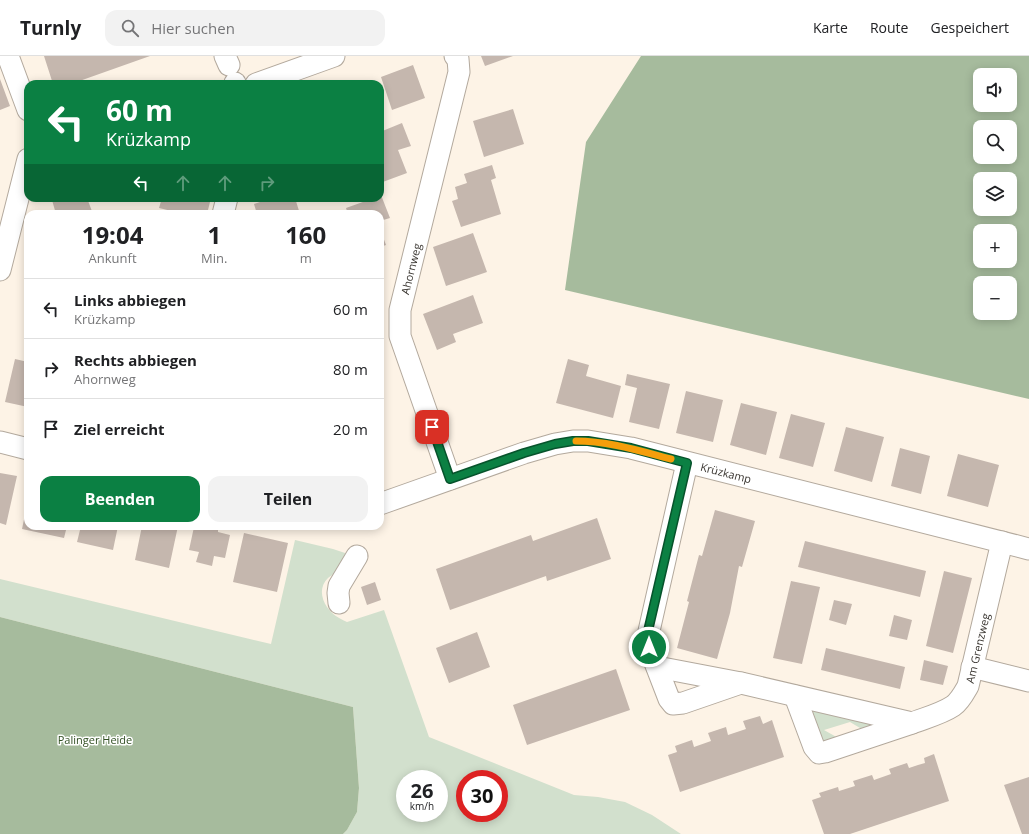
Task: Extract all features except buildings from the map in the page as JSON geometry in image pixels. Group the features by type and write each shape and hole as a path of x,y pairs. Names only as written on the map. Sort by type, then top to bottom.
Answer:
{"street":[{"path":"8,56 24,99"},
{"path":"267,80 334,56"},
{"name":"Ahornweg","path":"450,479 400,336 400,310 459,72 458,59 455,56"},
{"path":"0,270 24,175"},
{"name":"Krüzkamp","path":"384,503 524,453 555,444 573,441 588,441 631,448 1029,549"},
{"path":"0,442 24,448"},
{"path":"687,463 648,631 649,647 669,699 673,704 683,703 741,683"},
{"name":"Am Grenzweg","path":"795,696 814,747 819,753 938,714 954,706 968,686 1002,542"},
{"path":"339,603 339,586 357,556"},
{"path":"657,667 741,683 912,723"},
{"path":"972,667 1029,681"}],"green space":[{"path":"641,56 1029,56 1029,399 565,290 586,142"},
{"path":"295,540 345,553 340,566 323,585 322,596 325,604 338,618 347,622 384,610 429,737 574,795 598,797 625,802 652,815 681,834 343,834 347,830 357,812 359,788 353,707 0,617 0,579 271,644"},
{"name":"Palinger Heide","path":"0,617 353,707 359,788 357,812 347,830 343,834 0,834"},
{"path":"809,708 877,725 865,731 850,722 824,730 840,739 824,745"}],"slow traffic":[{"path":"576,441 588,441 631,448 671,459"}],"route":[{"path":"432,427 450,479 524,453 555,444 573,441 588,441 631,448 687,463 648,631 649,647"}]}
